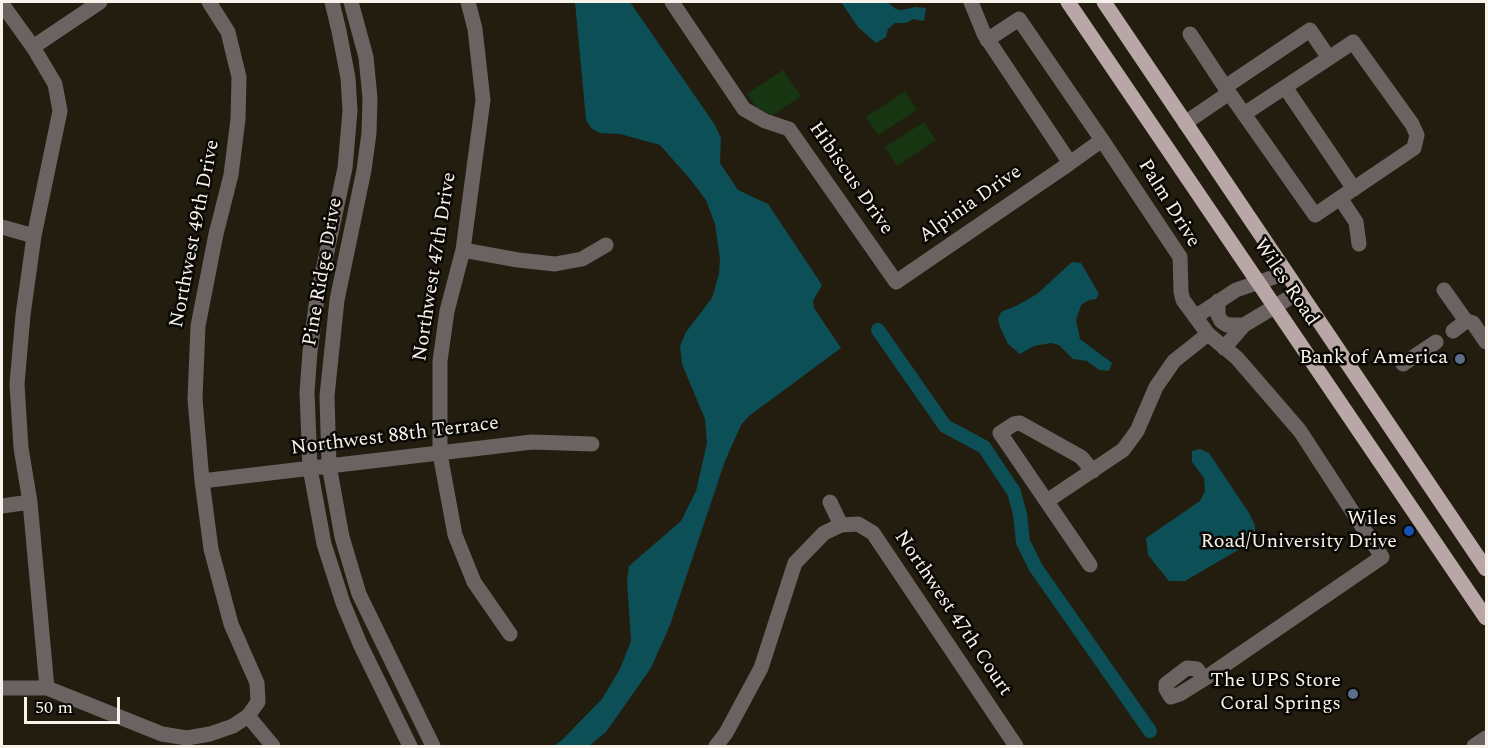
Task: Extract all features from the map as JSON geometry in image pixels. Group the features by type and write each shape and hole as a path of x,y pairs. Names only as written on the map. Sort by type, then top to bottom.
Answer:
{"main road":[{"name":"Wiles Road","path":"1068,2 1486,618"},
{"name":"Wiles Road","path":"1104,2 1486,569"}],"street":[{"path":"33,47 100,2"},
{"name":"Northwest 49th Drive","path":"209,2 228,32 239,77 238,119 231,175 216,234 198,326 195,399 211,549 231,624 257,683 258,702 248,716"},
{"name":"Pine Ridge Drive","path":"332,2 348,78 350,111 345,168 317,298 310,352 307,392 310,468 324,544 343,603 360,644 410,747"},
{"name":"Pine Ridge Drive","path":"351,2 366,57 370,98 369,133 364,170 337,300 327,396 329,465 342,537 359,594 433,747"},
{"name":"Northwest 47th Drive","path":"468,2 475,29 483,100 463,250 447,311 440,361 440,454 455,535 474,582 510,634"},
{"name":"Hibiscus Drive","path":"672,2 744,109 765,121 789,129 896,282"},
{"path":"976,3 987,40 1070,162 1102,140"},
{"path":"2,4 33,47 55,84 60,111 34,236 23,315 17,384 21,448 30,502 47,688"},
{"name":"Palm Drive","path":"987,40 1019,19 1180,257 1183,300 1208,334 1237,358 1300,431 1382,557 1204,679"},
{"path":"1185,123 1310,30 1329,58"},
{"path":"1190,34 1227,90 1315,215 1414,148 1417,135 1412,124 1353,42 1244,114"},
{"path":"1285,87 1354,189"},
{"name":"Alpinia Drive","path":"896,282 1070,162"},
{"path":"1340,198 1356,222 1359,244"},
{"path":"2,227 34,236"},
{"path":"463,250 555,264 582,259 606,245"},
{"path":"1195,317 1236,290 1286,273"},
{"path":"1444,290 1466,321 1473,323 1486,342"},
{"path":"1224,348 1244,325 1299,292"},
{"path":"1218,302 1218,315 1221,321 1227,325 1244,325"},
{"path":"1453,331 1466,321"},
{"path":"1047,501 1123,450 1137,431 1156,387 1174,361 1208,334"},
{"path":"1403,364 1436,342"},
{"path":"1090,565 1000,433 1020,423 1081,457 1093,471"},
{"name":"Northwest 88th Terrace","path":"202,481 532,442 592,444"},
{"path":"2,506 30,502"},
{"path":"716,747 761,668 795,563 824,533 841,525 830,502"},
{"name":"Northwest 47th Court","path":"841,525 858,524 873,533 1016,747"},
{"path":"2,688 47,688 162,734 187,738 210,734 233,726 248,716 273,747"},
{"path":"1474,747 1486,738"}],"green space":[{"path":"783,70 801,96 772,116 756,107 747,94"},
{"path":"905,91 917,110 878,135 866,117"},
{"path":"924,122 936,140 897,166 885,147"}],"water":[{"path":"575,2 630,2 715,125 721,138 720,163 738,190 768,204 822,285 813,301 814,308 841,348 749,416 741,425 725,461 670,625 651,668 606,732 589,746 554,746 602,699 620,669 631,641 627,581 629,566 681,521 696,491 707,443 705,419 682,364 680,346 686,332 712,298 719,274 720,259 715,224 706,200 660,145 620,134 600,133 592,129 586,120"},
{"path":"841,2 887,2 901,10 926,8 924,21 913,19 906,23 895,23 888,29 886,37 876,43 858,27"},
{"path":"1072,262 1081,263 1099,294 1096,299 1081,305 1076,320 1080,339 1112,363 1109,371 1099,370 1087,361 1073,359 1059,345 1051,343 1034,346 1020,354 1008,344 1000,327 998,319 1001,312 1037,294"},
{"path":"1200,449 1209,453 1249,513 1255,525 1255,537 1250,543 1185,581 1169,581 1148,555 1146,538 1200,501 1205,491 1204,478 1192,462 1192,451"}],"waterway":[{"path":"878,330 945,426 984,447 1014,492 1020,514 1023,542 1036,568 1150,731"}],"place":[{"name":"Bank of America","path":"1460,359"},
{"name":"Wiles Road/University Drive","path":"1409,531"},
{"name":"The UPS Store Coral Springs","path":"1353,694"}]}
